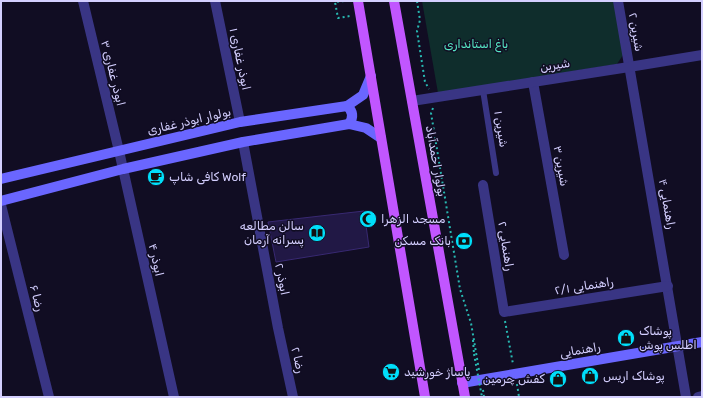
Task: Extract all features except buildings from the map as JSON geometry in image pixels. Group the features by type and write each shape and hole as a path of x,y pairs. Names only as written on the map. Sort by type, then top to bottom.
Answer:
{"main road":[{"path":"358,1 425,397"},
{"name":"بولوار احمدآباد","path":"394,1 465,397"}],"street":[{"name":"ابوذر غفاری ۳","path":"83,1 122,169"},
{"name":"ابوذر غفاری ۱","path":"214,1 240,122"},
{"name":"شیرین ۲","path":"618,1 629,67"},
{"name":"شیرین","path":"412,101 702,55"},
{"name":"راهنمایی ۴","path":"629,67 686,397"},
{"name":"بولوار ابوذر غفاری","path":"1,180 240,122 347,106 363,94 371,76"},
{"name":"شیرین ۳","path":"533,82 564,255"},
{"path":"347,106 350,108 353,116 350,124"},
{"path":"1,201 122,169 243,142 350,124 366,128 381,138"},
{"name":"ابوذر ۲","path":"243,142 278,328"},
{"name":"ابوذر ۴","path":"122,169 174,397"},
{"name":"راهنمایی ۲","path":"483,185 504,312"},
{"name":"رضا ۶","path":"1,205 49,397"},
{"name":"راهنمایی ۲/۱","path":"504,312 668,286"},
{"name":"رضا ۲","path":"278,328 292,397"},
{"name":"راهنمایی","path":"462,383 702,342"},
{"path":"698,397 702,396"}],"lane":[{"name":"شیرین ۱","path":"483,90 496,173"}],"path":[{"path":"338,18 335,2 344,1"},
{"path":"417,1 420,20 417,31 425,82 432,92 434,105 431,113 460,289 471,323 483,397"},
{"path":"504,312 519,397"},
{"path":"471,323 474,354 483,397"}],"green space":[{"name":"باغ استانداری","path":"422,1 614,1 623,55 617,64 438,93"}],"place":[{"name":"کافی شاپ Wolf","path":"156,177"},
{"name":"مسجد الزهرا","path":"368,219"},
{"name":"سالن مطالعه پسرانه آرمان","path":"317,233"},
{"name":"بانک مسکن","path":"464,241"},
{"name":"پوشاک اطلس پوش","path":"626,338"},
{"name":"پاساژ خورشید","path":"391,372"},
{"name":"پوشاک اریس","path":"590,376"},
{"name":"کفش چرمین","path":"558,379"}]}
